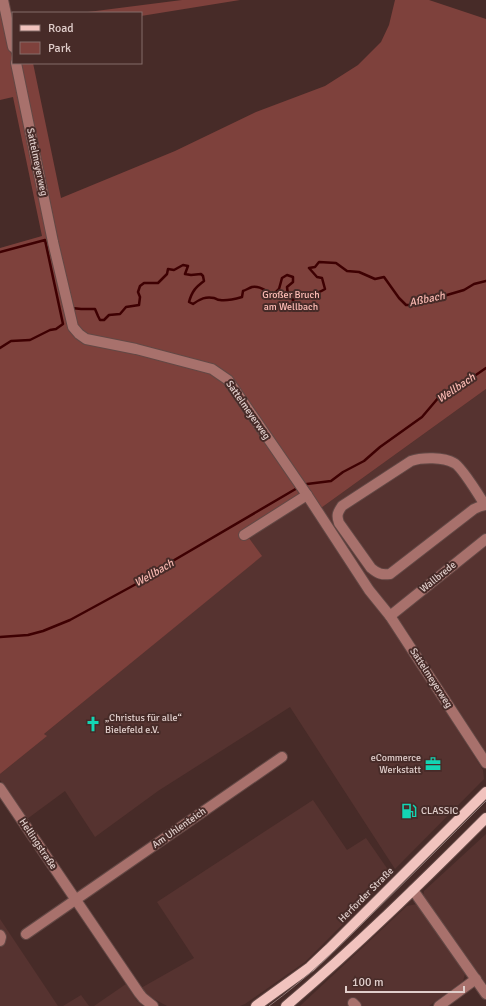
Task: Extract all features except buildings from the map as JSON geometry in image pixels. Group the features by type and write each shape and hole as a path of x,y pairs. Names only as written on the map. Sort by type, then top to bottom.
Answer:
{"main road":[{"name":"Herforder Straße","path":"256,1006 310,967 486,792"},
{"path":"286,1006 319,978 413,890 486,818"}],"street":[{"path":"3,0 12,40"},
{"name":"Sattelmeyerweg","path":"16,64 53,242 73,327 86,339 136,349 212,369 228,380 307,494 369,590 390,616 486,763"},
{"path":"417,459 440,459 454,463 486,505 474,509 390,574 383,575 377,573 372,568 339,523 337,517 342,506 411,461 417,459"},
{"path":"244,535 307,494"},
{"name":"Wallbrede","path":"390,616 486,538"},
{"name":"Am Uhlenteich","path":"76,900 282,757"},
{"name":"Hellingstraße","path":"0,788 143,998 153,1006"},
{"path":"413,890 486,992"},
{"path":"26,934 76,900"},
{"path":"0,935 0,941"},
{"path":"439,1006 476,979"}],"shaded area":[{"path":"486,389 486,753 407,631 372,585 321,508"},
{"path":"305,500 387,619 483,770 484,779 395,869 290,707 158,791 95,837 65,791 27,819 0,780 0,774 46,736 44,734 261,556 249,538"},
{"path":"313,800 347,850 366,838 391,874 305,962 245,1004 240,1006 167,1006 148,995 141,988 194,958 157,902"},
{"path":"486,834 486,984 423,897 424,891"},
{"path":"417,904 465,974 463,981 429,1006 300,1006 407,906"},
{"path":"0,919 58,1006 0,1006"},
{"path":"126,984 137,1001 143,1006 94,1006"},
{"path":"81,995 89,1006 63,1006"}],"green space":[{"path":"182,0 240,0 142,16 142,12 88,12"},
{"name":"Großer Bruch am Wellbach","path":"395,0 429,0 486,19 486,389 321,508 305,500 249,538 262,556 44,734 47,736 0,774 0,248 42,236 13,97 0,100 0,11 10,49 51,241 58,239 21,64 33,64 61,198 175,151 256,112 325,86 358,65 381,42 389,25"}],"waterway":[{"path":"0,252 45,240 63,324 56,329 50,330 30,340 11,341 0,348"},
{"name":"Aßbach","path":"72,308 95,309 100,320 104,320 109,315 120,314 126,307 139,305 140,297 138,292 140,286 144,283 158,283 167,274 168,269 174,270 183,265 188,266 185,274 201,274 203,276 204,281 191,295 189,302 193,304 201,299 211,297 218,300 242,297 243,291 252,287 259,287 274,294 279,289 282,278 287,275 293,277 293,282 287,287 288,295 293,300 303,293 319,292 325,289 322,278 317,277 309,268 315,267 319,262 336,263 347,271 359,272 375,279 384,277 406,305 413,305 464,290 474,284 486,281"},
{"name":"Wellbach","path":"307,484 331,481 343,472 364,461 380,447 422,417 439,397 445,393 451,392 486,368"},
{"name":"Wellbach","path":"0,637 28,635 43,631 70,620 149,577 159,569 299,487"}],"tram line":[{"path":"269,1006 296,985 334,951 486,801"}],"place":[{"name":"„Christus für alle“ Bielefeld e.V.","path":"93,724"},
{"name":"eCommerce Werkstatt","path":"433,764"},
{"name":"CLASSIC","path":"409,811"}]}
